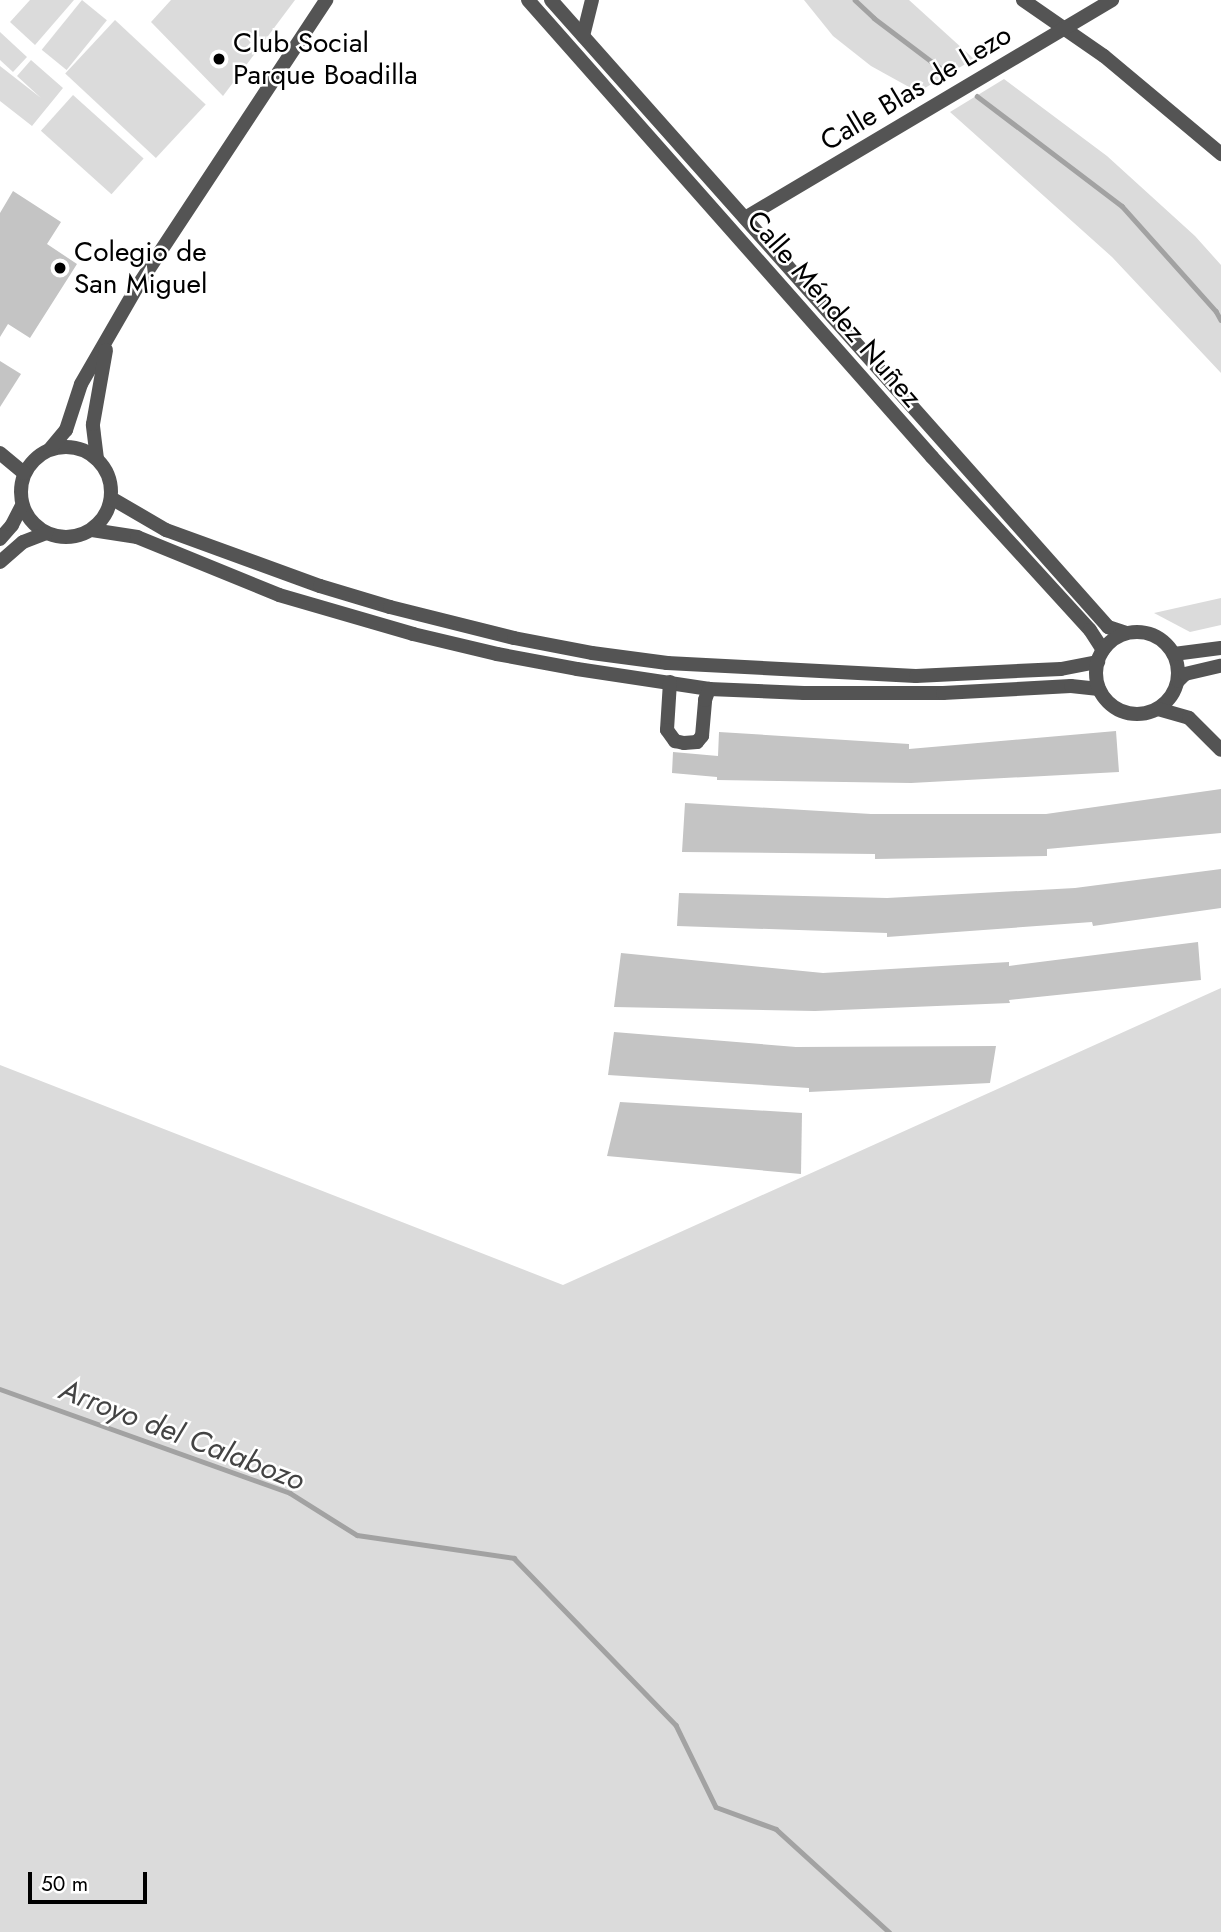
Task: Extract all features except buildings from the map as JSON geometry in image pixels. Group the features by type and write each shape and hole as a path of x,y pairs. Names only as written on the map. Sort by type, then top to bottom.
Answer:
{"street":[{"path":"326,0 137,288 81,384 66,430 24,473 20,494 22,505 35,526 46,533 70,538 92,530 137,537 279,595 413,634 497,654 709,689 929,693 1071,686 1099,689"},
{"name":"Calle Méndez Nuñez","path":"528,0 932,457 1077,616 1100,656"},
{"name":"Calle Méndez Nuñez","path":"551,0 1108,627 1126,634"},
{"path":"583,36 592,0"},
{"path":"1023,0 1104,56 1221,154"},
{"name":"Calle Blas de Lezo","path":"745,218 1112,0"},
{"path":"92,530 108,510 111,498 108,477 97,459 93,424 109,335"},
{"path":"50,449 75,447 97,459"},
{"path":"0,453 24,473"},
{"path":"111,498 166,530 320,586 427,617 592,653 667,663 916,676 1061,669 1100,656 1126,634 1140,632 1153,635 1166,643 1174,654 1178,681"},
{"path":"0,539 12,525 22,505"},
{"path":"0,562 23,542 46,533"},
{"path":"1174,654 1221,648"},
{"path":"1100,656 1099,689 1106,701 1129,714 1142,715 1158,709 1174,693 1178,681 1185,674 1221,666"},
{"path":"670,682 667,730 675,741 684,743 697,742 702,736 709,689"},
{"path":"1158,709 1189,718 1221,750"}],"shaded area":[{"path":"30,0 74,0 35,45 10,22"},
{"path":"82,0 107,20 67,70 42,50"},
{"name":"Club Social Parque Boadilla","path":"171,0 295,0 223,96 151,22"},
{"path":"804,0 909,0 974,59 918,92 871,66 833,36"},
{"path":"115,20 206,105 156,158 65,73"},
{"path":"0,32 27,57 13,72 0,60"},
{"path":"31,60 63,88 32,126 0,101 0,66 41,98 17,76"},
{"path":"1004,79 1107,156 1195,236 1221,265 1221,373 1112,257 950,112"},
{"path":"73,95 144,159 111,194 41,131"},
{"path":"1221,598 1221,625 1190,632 1154,613"},
{"path":"1221,988 1221,1932 0,1932 0,1065 563,1285"}],"waterway":[{"path":"855,0 874,18 948,74"},
{"path":"977,96 1122,206 1216,311 1221,320"},
{"name":"Arroyo del Calabozo","path":"0,1389 290,1493 357,1535 514,1558 676,1725 716,1807 776,1829 889,1932"}],"place":[{"name":"Club Social Parque Boadilla","path":"219,59"},
{"name":"Colegio de San Miguel","path":"60,268"}]}
